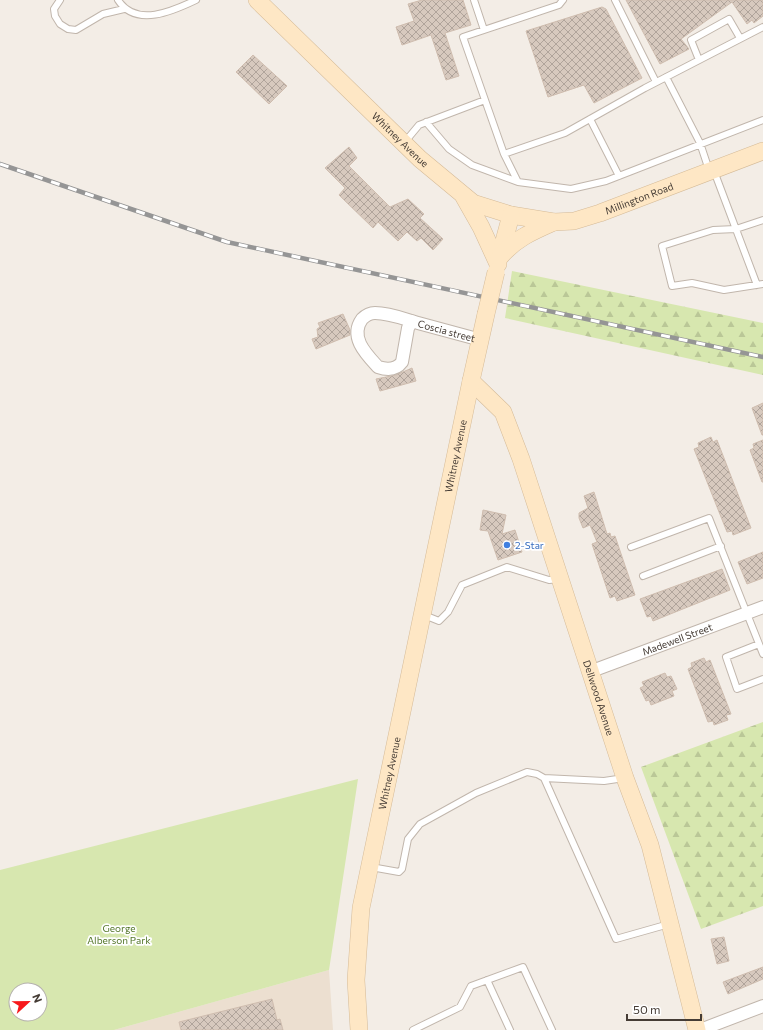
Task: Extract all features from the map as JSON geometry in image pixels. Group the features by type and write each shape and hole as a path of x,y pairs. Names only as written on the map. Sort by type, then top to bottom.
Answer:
{"main road":[{"name":"Whitney Avenue","path":"257,0 403,143 463,195 473,203 511,215 471,380 361,908 356,980 359,1030"},
{"name":"Millington Road","path":"511,215 554,222 574,221 600,213 763,151"},
{"path":"463,195 481,227 498,265"},
{"path":"498,265 510,245 518,239 554,222"},
{"name":"Dellwood Avenue","path":"471,380 503,412 521,459 592,671 625,778 650,845 697,1030"}],"street":[{"name":"Coscia street","path":"412,321 408,328 402,362 399,366 392,369 378,367 362,349 357,338 359,323 365,316 374,313 412,321 481,340"},
{"name":"Madewell Street","path":"592,671 763,607"},
{"path":"700,1030 763,1006"}],"lane":[{"path":"60,0 54,9 55,16 60,24 68,29 76,30 103,14 124,8"},
{"path":"118,0 124,8 136,14 152,16 196,0"},
{"path":"474,0 484,30"},
{"path":"518,182 504,154 463,37 559,5 563,0"},
{"path":"615,0 656,82"},
{"path":"699,60 691,40 729,19 740,38"},
{"path":"504,154 564,133 656,82 763,27"},
{"path":"666,77 700,143 736,229 760,284 724,290 692,283 672,286 662,246 713,230 736,229 763,220"},
{"path":"403,143 419,125 485,100"},
{"path":"590,119 620,176"},
{"path":"426,122 449,149 472,165 518,182 571,189 606,181 620,176 700,143 763,120"},
{"path":"631,548 710,518 763,654"},
{"path":"643,576 721,546"},
{"path":"422,615 439,621 448,612 462,584 507,567 549,580 561,579"},
{"path":"759,644 726,657 737,689 763,679"},
{"path":"369,867 399,872 402,869 408,839 420,824 476,793 527,772 537,774 544,778 604,781 625,778"},
{"path":"544,778 616,939 669,924"},
{"path":"413,1030 460,1007 471,986 523,967 552,1030"},
{"path":"487,980 510,1030"}],"shaded area":[{"path":"329,970 333,1030 114,1030"}],"green space":[{"path":"512,271 763,323 763,375 505,318"},
{"path":"763,722 763,906 701,929 641,767"},
{"name":"George Alberson Park","path":"358,779 329,970 114,1030 0,1030 0,870"}],"building":[{"path":"422,0 463,0 471,25 445,33 459,76 446,80 431,35 402,45 396,27 414,21 408,4"},
{"path":"626,0 763,0 763,16 754,23 752,20 747,24 732,2 681,39 689,49 660,64"},
{"path":"602,7 606,9 642,78 594,103 584,85 548,97 526,31"},
{"path":"253,55 287,86 269,104 236,72"},
{"path":"349,147 357,158 349,166 390,207 408,199 424,214 420,218 443,239 433,250 421,238 417,241 407,232 398,241 378,222 373,228 339,195 345,188 325,168"},
{"path":"343,314 350,330 350,335 316,349 312,339 318,337 317,329 320,327 318,323"},
{"path":"412,368 416,381 380,391 376,379 396,375"},
{"path":"763,403 763,435 762,435 752,408"},
{"path":"711,437 713,442 717,440 751,528 733,535 732,531 727,532 694,449 699,447 698,443"},
{"path":"763,440 762,482 750,450 754,448 753,444"},
{"path":"594,492 607,534 610,533 611,537 615,536 635,595 617,601 615,596 610,598 592,544 597,542 590,525 583,528 579,518 579,513 588,508 584,496"},
{"path":"483,510 506,515 502,534 515,530 522,552 498,560 488,531 480,530"},
{"path":"763,552 763,578 747,584 738,562"},
{"path":"722,569 730,590 653,621 651,616 647,617 640,599"},
{"path":"704,658 706,662 710,660 731,714 726,715 728,720 714,725 713,721 708,722 688,669 692,667 691,663"},
{"path":"665,673 667,677 671,676 677,689 672,691 674,696 651,705 649,700 646,701 640,688 644,686 642,682"},
{"path":"724,937 729,961 717,964 711,939"},
{"path":"763,967 763,979 728,994 723,982"},
{"path":"272,999 277,1020 280,1019 283,1030 181,1030 179,1022"}],"railway":[{"path":"0,164 227,242 763,357"}],"place":[{"name":"2-Star","path":"507,545"}]}
